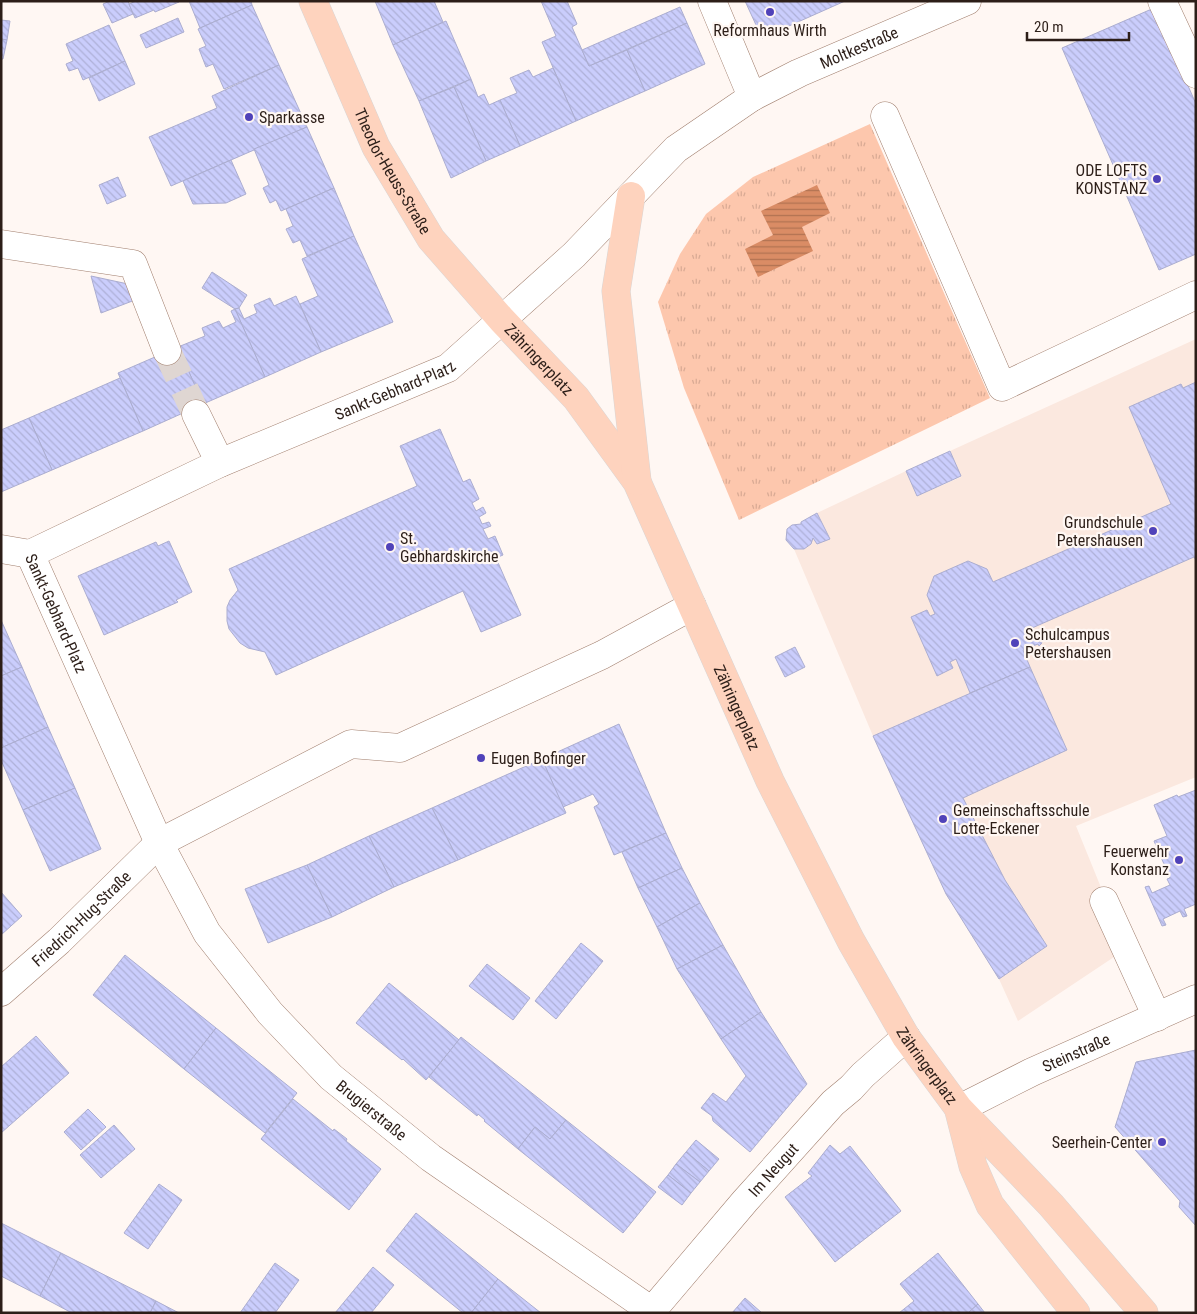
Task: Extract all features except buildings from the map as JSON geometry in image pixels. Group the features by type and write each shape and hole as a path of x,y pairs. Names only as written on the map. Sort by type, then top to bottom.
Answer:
{"main road":[{"name":"Theodor-Heuss-Straße","path":"313,1 376,147 431,239 502,320"},
{"path":"631,196 616,291 637,482"},
{"name":"Zähringerplatz","path":"502,320 576,398 637,482 770,781 851,941 906,1037 959,1109 1052,1205 1144,1313"},
{"name":"Zähringerplatz","path":"959,1109 973,1166 990,1205 1076,1313"}],"street":[{"path":"712,1 752,97"},
{"name":"Moltkestraße","path":"752,97 799,74 967,1"},
{"path":"1162,1 1172,36 1196,74"},
{"name":"Sankt-Gebhard-Platz","path":"159,843 30,554 220,463 448,368 574,255 676,149 752,97"},
{"path":"886,116 1002,387 1196,295"},
{"path":"1,244 133,264 168,351"},
{"path":"196,414 220,463"},
{"path":"1,549 30,554"},
{"path":"159,843 351,744 400,748 602,655 692,606"},
{"name":"Friedrich-Hug-Straße","path":"1,992 59,941 159,843"},
{"name":"Brugierstraße","path":"159,843 207,933 270,1013 331,1077 431,1158 651,1312"},
{"path":"1104,901 1157,1017"},
{"name":"Steinstraße","path":"959,1109 1032,1072 1196,999"},
{"name":"Im Neugut","path":"651,1312 745,1201 833,1103 906,1037"}],"shaded area":[{"path":"817,185 830,213 802,227 813,251 758,277 745,249 773,235 761,211"},
{"name":"Schulcampus Petershausen","path":"1196,339 1196,777 1076,826 1126,949 1018,1021 999,979 946,894 873,736 794,549 804,549 811,544 813,538 817,544 830,539 817,513 906,471 917,496 961,477 950,451"}],"green space":[{"path":"870,124 990,398 739,520 684,388 658,302 680,254 706,214 753,177"}],"tunnel":[{"path":"167,351 196,414"}],"place":[{"name":"Reformhaus Wirth","path":"770,12"},
{"name":"Sparkasse","path":"249,117"},
{"name":"ODE LOFTS KONSTANZ","path":"1157,179"},
{"name":"Grundschule Petershausen","path":"1153,531"},
{"name":"St. Gebhardskirche","path":"390,547"},
{"name":"Schulcampus Petershausen","path":"1015,643"},
{"name":"Eugen Bofinger","path":"481,758"},
{"name":"Gemeinschaftsschule Lotte-Eckener","path":"943,819"},
{"name":"Feuerwehr Konstanz","path":"1179,860"},
{"name":"Seerhein-Center","path":"1162,1142"}]}
